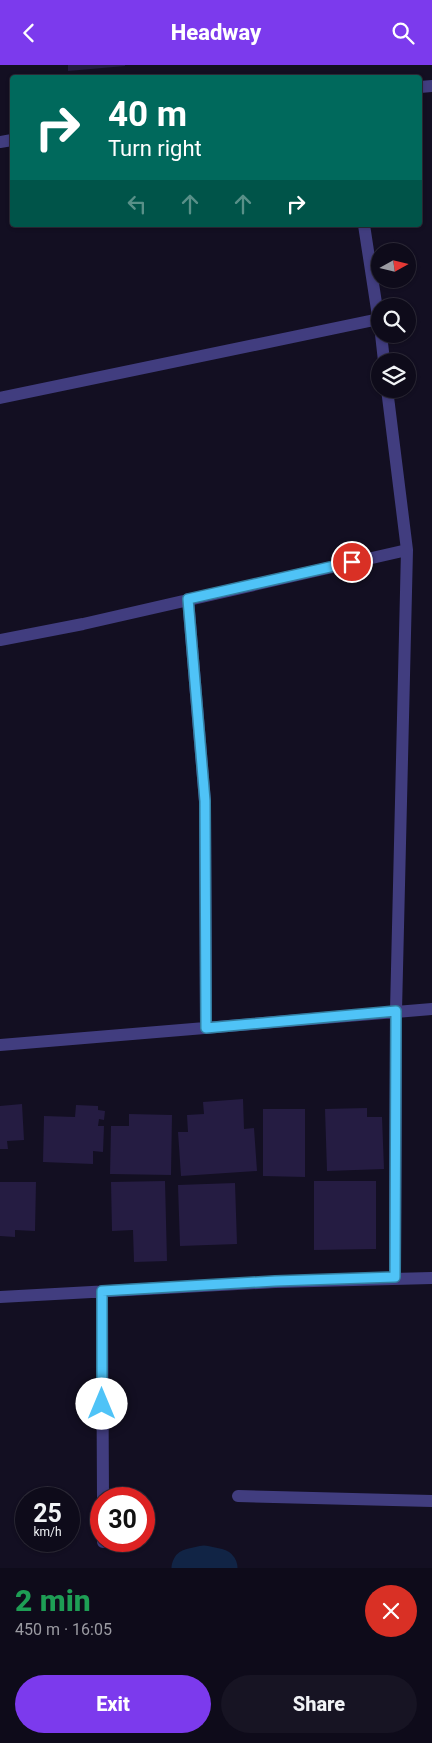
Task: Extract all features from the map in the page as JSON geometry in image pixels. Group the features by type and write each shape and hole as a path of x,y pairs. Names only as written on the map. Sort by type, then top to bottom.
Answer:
{"street":[{"path":"364,227 375,298"},
{"path":"0,398 371,326"},
{"path":"388,398 407,550 396,1011 395,1277"},
{"path":"0,640 83,624 407,550"},
{"path":"188,599 205,801 206,1028"},
{"path":"0,1045 432,1009"},
{"path":"0,1297 275,1281 395,1277 432,1278"},
{"path":"102,1291 103,1487"},
{"path":"238,1496 432,1501"}],"building":[{"path":"68,65 125,65 125,66 68,71"},
{"path":"243,1099 244,1129 254,1128 257,1171 181,1176 178,1132 188,1132 187,1115 204,1114 203,1102"},
{"path":"22,1104 24,1140 7,1141 8,1149 0,1149 0,1106"},
{"path":"76,1105 98,1106 98,1110 105,1111 104,1120 99,1119 98,1126 104,1126 103,1152 93,1151 93,1164 43,1162 44,1116 75,1117"},
{"path":"367,1108 367,1117 382,1117 384,1169 327,1171 325,1109"},
{"path":"263,1109 305,1109 305,1177 263,1176"},
{"path":"129,1114 172,1115 171,1175 110,1174 111,1126 129,1126"},
{"path":"165,1181 167,1261 134,1262 133,1230 112,1231 111,1182"},
{"path":"314,1181 376,1181 376,1249 314,1250"},
{"path":"0,1182 36,1182 35,1231 15,1230 15,1237 0,1236"},
{"path":"235,1183 237,1244 180,1246 178,1185"}],"waterway":[{"path":"191,1568 204,1565 218,1568"}],"route":[{"path":"102,1404 102,1291 275,1281 395,1277 396,1011 206,1028 205,801 188,599 352,562"}]}
